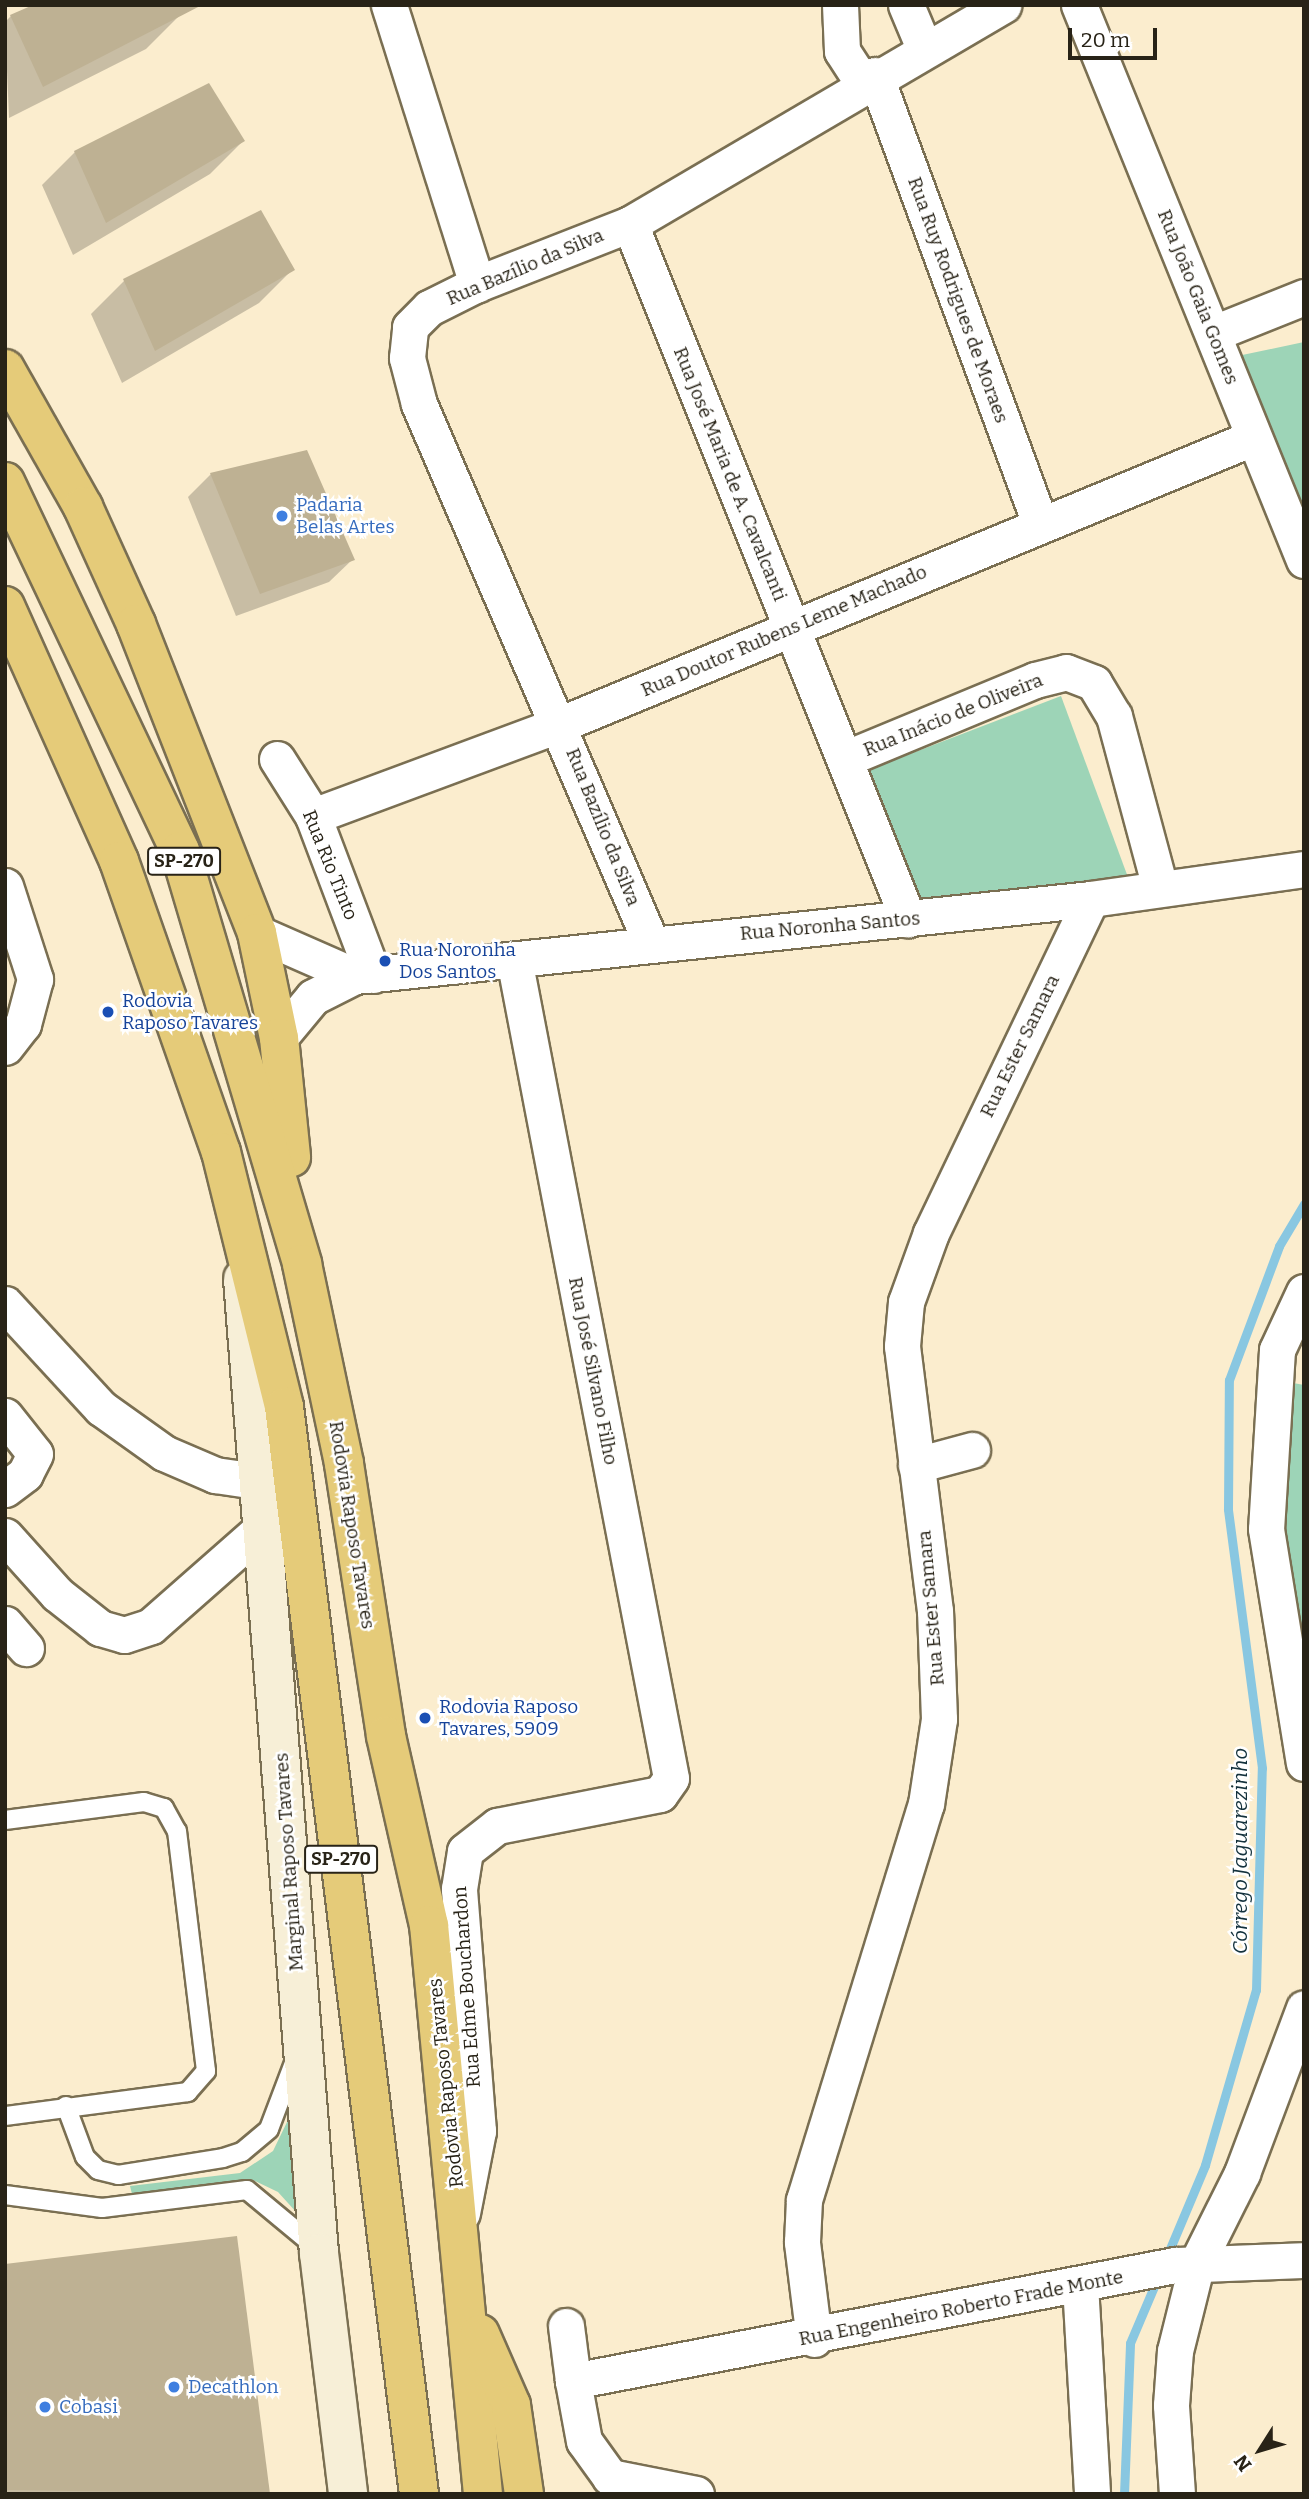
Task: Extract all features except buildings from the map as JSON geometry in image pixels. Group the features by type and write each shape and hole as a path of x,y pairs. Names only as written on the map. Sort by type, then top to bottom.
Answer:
{"highway":[{"path":"5,369 83,507 136,624 257,933 279,1038 302,1264"},
{"name":"Rodovia Raposo Tavares","path":"5,482 180,852 302,1264 344,1464 386,1736 429,1925 461,2223 483,2494"},
{"name":"SP-270","path":"5,606 119,861 220,1152 284,1407 308,1575 419,2494"},
{"path":"466,2303 511,2405 524,2494"}],"main road":[{"name":"Marginal Raposo Tavares","path":"240,1228 256,1481 319,2253 348,2494"}],"street":[{"path":"389,5 477,284"},
{"name":"Rua Ruy Rodrigues de Moraes","path":"841,5 842,51 869,79 1040,524"},
{"path":"906,5 924,48"},
{"name":"Rua Bazílio da Silva","path":"651,943 561,724 419,404 407,358 410,327 429,308 477,284 630,224 869,79 1003,5"},
{"name":"Rua João Gaia Gomes","path":"1085,20 1214,332 1252,439 1304,561"},
{"name":"Rua José Maria de A. Cavalcanti","path":"630,224 791,627 847,758 908,919"},
{"path":"1214,332 1304,296"},
{"name":"Rua Doutor Rubens Leme Machado","path":"313,816 561,724 1040,524 1252,439"},
{"name":"Rua Inácio de Oliveira","path":"847,758 1035,680 1066,672 1094,683 1114,716 1160,888"},
{"name":"Rua Rio Tinto","path":"277,759 313,816 364,976"},
{"name":"Rua Noronha Santos","path":"279,1038 313,998 364,976 515,964 651,943 1091,899 1304,869"},
{"path":"5,886 35,979 23,1024 5,1047"},
{"name":"Rua Ester Samara","path":"814,2339 802,2242 804,2200 926,1804 939,1719 935,1611 902,1346 906,1302 931,1233 1091,899"},
{"name":"Rua Noronha Santos","path":"257,933 364,976"},
{"name":"Rua José Silvano Filho","path":"515,964 671,1778"},
{"path":"1304,1292 1277,1350 1266,1529 1304,1763"},
{"path":"5,1304 101,1408 164,1453 215,1475 256,1481"},
{"path":"5,1416 35,1454 25,1474 5,1489"},
{"path":"916,1465 972,1450"},
{"path":"5,1536 57,1594 100,1628 124,1635 151,1626 261,1529"},
{"name":"Rua Edme Bouchardon","path":"461,2223 478,2131 458,1889 465,1851 497,1826 660,1794 671,1778"},
{"path":"1177,2494 1171,2405 1186,2264 1242,2173 1304,2008"},
{"name":"Rua Engenheiro Roberto Frade Monte","path":"573,2381 619,2369 814,2339 1186,2264 1304,2260"},
{"path":"1092,2494 1096,2281"},
{"path":"566,2326 573,2381 592,2458 610,2477 641,2486 696,2494"}],"lane":[{"path":"5,1819 144,1802 164,1808 177,1830 206,2071 188,2092 5,2116"},
{"path":"66,2106 85,2157 98,2170 118,2175 223,2158 242,2152 269,2129 303,2040"},
{"path":"5,2195 102,2208 247,2190 273,2206 319,2253"}],"green space":[{"path":"1304,342 1304,529 1228,358"},
{"path":"1061,696 1129,880 919,908 863,772"},
{"path":"1288,1382 1304,1385 1304,1647 1283,1551"},
{"path":"289,2118 297,2213 278,2192 253,2180 132,2194 130,2186 240,2173 273,2151"}],"waterway":[{"name":"Córrego Jaguarezinho","path":"1166,2258 1205,2165 1256,1990 1262,1768 1228,1509 1229,1380 1279,1246 1304,1204"},
{"name":"Córrego Jaguarezinho","path":"1124,2494 1130,2343 1158,2277"}],"place":[{"name":"Padaria Belas Artes","path":"282,516"},
{"name":"Rua Noronha Dos Santos","path":"385,961"},
{"name":"Rodovia Raposo Tavares","path":"108,1012"},
{"name":"Rodovia Raposo Tavares, 5909","path":"425,1718"},
{"name":"Decathlon","path":"174,2387"},
{"name":"Cobasi","path":"45,2407"}]}
